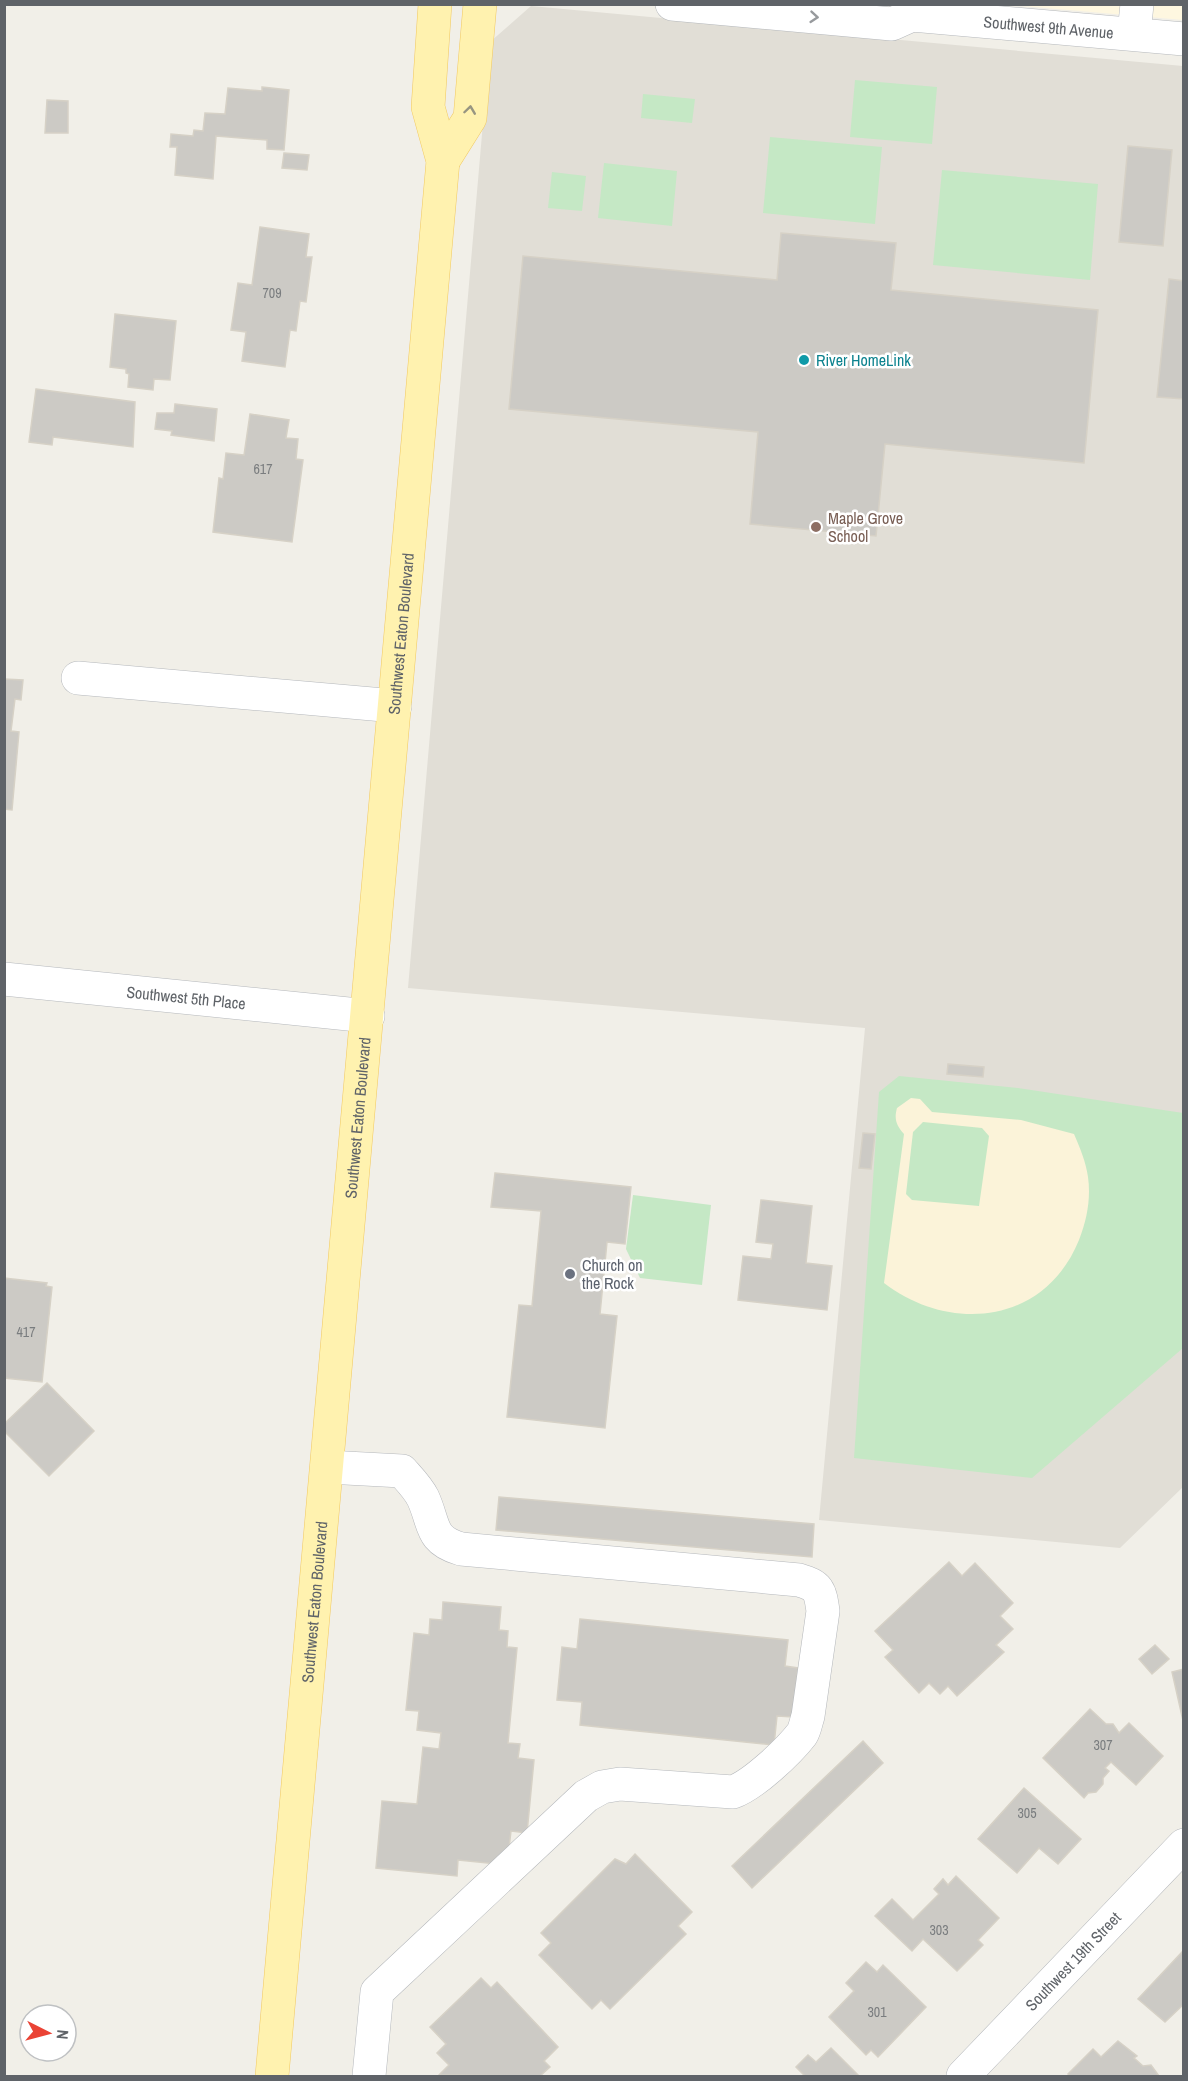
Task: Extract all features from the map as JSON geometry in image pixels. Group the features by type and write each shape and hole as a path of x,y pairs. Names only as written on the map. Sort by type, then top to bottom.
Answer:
{"main road":[{"name":"Southwest Eaton Boulevard","path":"272,2076 443,161 428,107 435,4"},
{"name":"Southwest Eaton Boulevard","path":"443,161 470,118 480,4"}],"street":[{"name":"Southwest 9th Avenue","path":"672,4 892,24 910,8 1136,20 1184,39"},
{"path":"78,678 395,706"},
{"name":"Southwest 5th Place","path":"4,979 368,1016"},
{"path":"327,1467 402,1472 423,1498 436,1534 447,1545 461,1549 799,1580 814,1585 821,1595 823,1611 804,1732 745,1788 733,1792 620,1784 602,1787 586,1796 377,1992 369,2076"},
{"name":"Southwest 19th Street","path":"963,2076 1184,1845"}],"shaded area":[{"path":"1010,5 1183,5 1183,20"},
{"name":"Maple Grove School","path":"531,6 1183,66 1183,1487 1120,1548 819,1520 865,1028 408,988 490,42"}],"green space":[{"path":"855,80 937,87 932,144 850,137"},
{"path":"643,94 695,99 692,123 641,118"},
{"path":"770,137 882,147 875,224 763,213"},
{"path":"604,163 677,171 672,226 598,218"},
{"path":"942,170 1098,184 1090,280 933,265"},
{"path":"552,172 586,176 582,211 548,208"},
{"path":"899,1076 1018,1088 1183,1113 1183,1348 1032,1478 854,1458 879,1092"},
{"path":"633,1195 711,1205 702,1285 640,1278 626,1249"}],"sand":[{"path":"911,1098 920,1099 932,1112 1021,1120 1074,1134 1088,1177 1089,1201 1086,1217 1079,1240 1064,1268 1044,1289 1020,1304 994,1312 966,1314 938,1310 910,1299 884,1283 904,1134 896,1122 897,1108","holes":["923,1122 982,1128 989,1136 979,1206 912,1200 906,1194 913,1132"]}],"building":[{"path":"262,87 289,90 284,150 267,149 267,140 216,136 213,179 175,175 177,147 170,147 171,134 193,136 194,130 203,131 205,113 225,114 228,88 262,91"},
{"path":"47,100 68,101 68,133 45,133"},
{"path":"1128,146 1172,150 1163,246 1119,242"},
{"path":"284,153 309,155 307,170 282,168"},
{"path":"260,227 309,234 306,257 312,257 306,302 300,301 296,331 290,330 285,367 242,361 246,332 231,330 238,283 252,285"},
{"name":"River HomeLink","path":"781,233 896,243 891,290 1098,310 1084,463 885,444 876,536 750,524 758,432 509,409 523,256 777,280"},
{"path":"1169,279 1184,281 1184,399 1157,397"},
{"path":"115,314 176,321 170,380 154,379 153,390 128,387 129,374 126,373 126,369 110,367"},
{"path":"36,389 135,402 133,447 53,437 52,445 29,442"},
{"path":"175,404 217,409 214,441 171,435 172,431 155,429 157,413 174,413"},
{"path":"250,414 289,420 286,438 298,439 296,459 303,460 292,542 213,532 219,478 223,479 226,453 244,455"},
{"path":"4,679 23,680 21,700 15,699 11,731 19,732 12,810 4,809"},
{"path":"948,1064 984,1067 983,1077 947,1074"},
{"path":"863,1133 875,1134 871,1169 859,1168"},
{"name":"Church on the Rock","path":"495,1173 631,1187 625,1244 607,1242 600,1314 617,1316 605,1428 507,1417 519,1305 532,1306 541,1211 491,1207"},
{"path":"761,1200 812,1206 806,1263 832,1266 827,1310 738,1300 743,1256 771,1259 773,1244 756,1242"},
{"path":"4,1278 47,1283 46,1286 52,1287 42,1382 4,1378"},
{"path":"47,1383 94,1431 49,1476 4,1431 4,1424"},
{"path":"499,1497 814,1524 812,1557 496,1530"},
{"path":"949,1562 962,1576 975,1563 1013,1603 1000,1616 1013,1629 996,1645 1004,1652 957,1696 948,1686 940,1694 929,1683 919,1693 885,1657 893,1650 875,1631"},
{"path":"443,1602 501,1607 499,1630 508,1631 507,1647 517,1648 508,1743 520,1744 518,1758 534,1760 527,1833 511,1831 507,1865 458,1860 457,1876 376,1868 382,1801 417,1804 423,1747 439,1749 441,1733 417,1730 419,1711 406,1710 414,1633 429,1635 430,1619 442,1620"},
{"path":"580,1619 788,1640 785,1666 798,1668 793,1717 777,1716 774,1745 580,1725 582,1702 557,1700 562,1647 577,1649"},
{"path":"1155,1645 1169,1659 1152,1674 1139,1659"},
{"path":"1184,1669 1184,1725 1172,1672"},
{"path":"1090,1709 1106,1724 1113,1724 1119,1733 1129,1723 1163,1756 1136,1785 1111,1762 1105,1768 1109,1771 1103,1778 1103,1784 1096,1792 1088,1793 1084,1798 1043,1758"},
{"path":"863,1741 883,1763 752,1888 732,1866"},
{"path":"1024,1788 1081,1839 1058,1864 1039,1848 1017,1873 978,1839"},
{"path":"635,1854 692,1912 678,1926 686,1934 610,2009 601,2000 592,2009 539,1955 551,1943 541,1933 615,1859 626,1864"},
{"path":"956,1876 999,1918 978,1940 983,1945 957,1971 923,1939 912,1951 875,1916 892,1899 913,1920 939,1894 934,1889 943,1879 948,1885"},
{"path":"1184,1950 1184,2004 1165,2022 1138,1999"},
{"path":"866,1962 877,1972 883,1965 926,2007 878,2057 871,2050 866,2055 829,2017 854,1991 846,1983"},
{"path":"481,1978 491,1988 497,1982 558,2047 544,2061 550,2067 540,2076 439,2075 449,2065 437,2053 446,2044 430,2027"},
{"path":"1118,2041 1137,2056 1134,2058 1143,2066 1151,2065 1159,2076 1070,2076 1068,2074 1093,2049 1101,2057"},
{"path":"831,2048 859,2076 805,2076 796,2067 808,2055 816,2062"}],"place":[{"name":"River HomeLink","path":"804,360"},
{"name":"Maple Grove School","path":"816,527"},
{"name":"Church on the Rock","path":"570,1274"}]}
